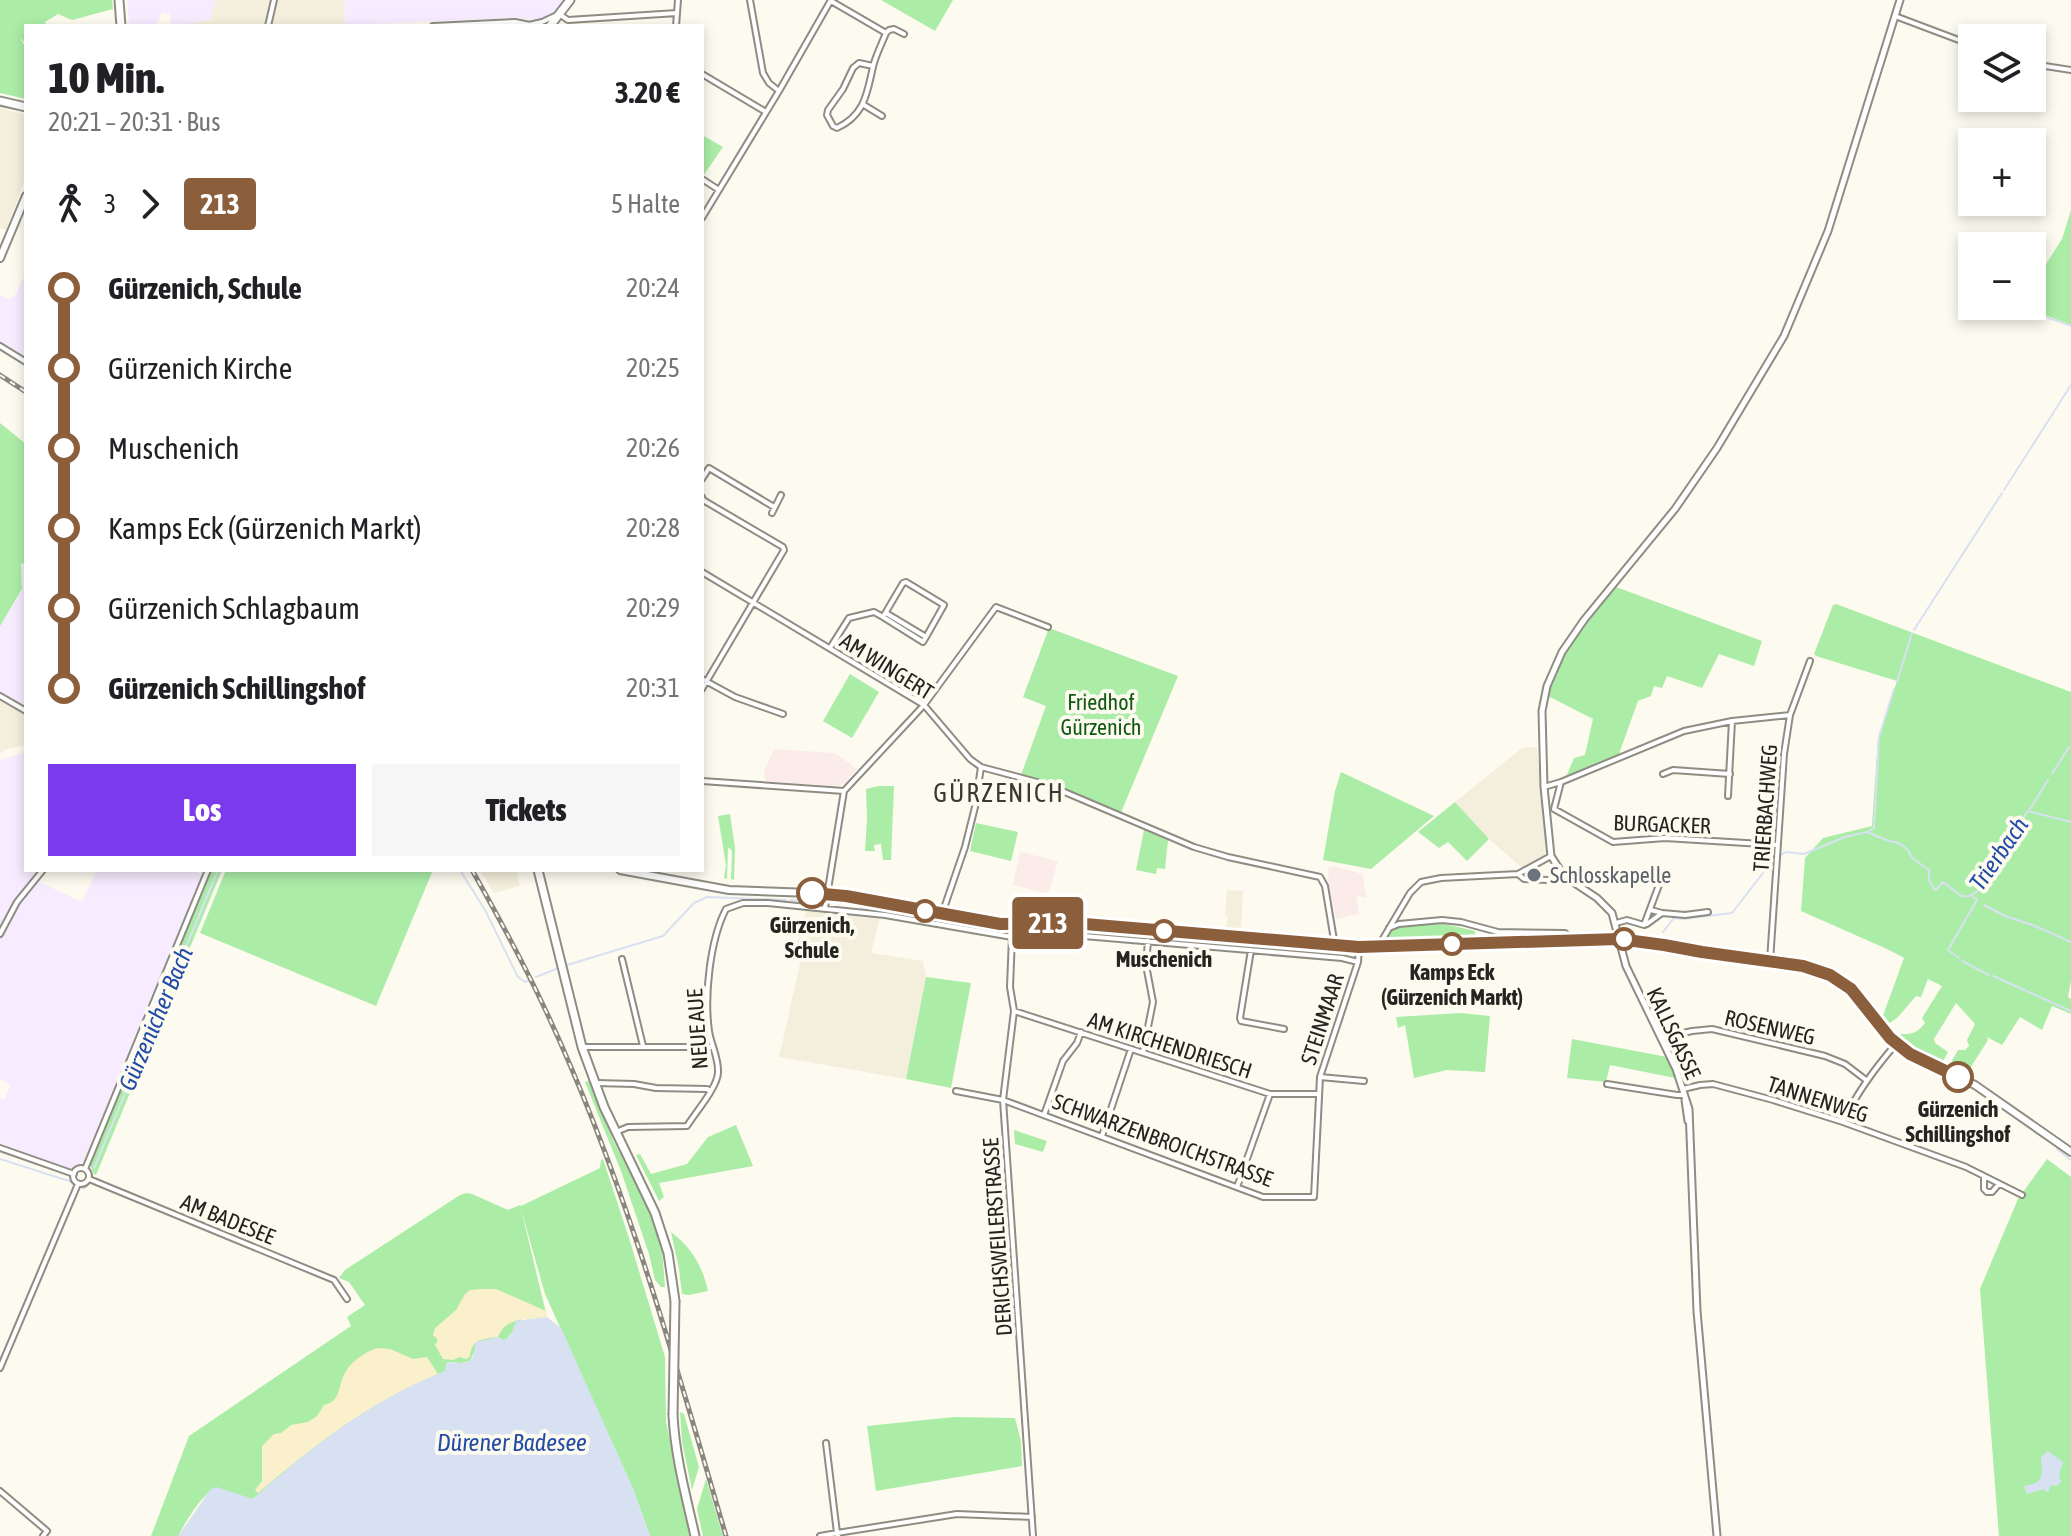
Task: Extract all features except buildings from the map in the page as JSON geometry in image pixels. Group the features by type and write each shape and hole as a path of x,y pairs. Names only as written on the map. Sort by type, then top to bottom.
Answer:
{"main road":[{"path":"119,0 121,24"},
{"path":"552,24 570,0"},
{"path":"0,101 24,107"},
{"path":"0,258 24,201"},
{"path":"538,872 582,1047 594,1083 647,1192 668,1253 675,1301 673,1415 677,1456 695,1536"},
{"path":"631,872 745,891 828,894 1000,924 1073,923 1359,947 1619,939 1803,966 1832,975 1851,989 1896,1044 1918,1059 1975,1085 2071,1152"}],"street":[{"path":"268,24 274,0"},
{"path":"676,24 678,0"},
{"path":"750,0 763,73 779,91"},
{"path":"1647,925 1627,920 1616,923 1608,907 1564,876 1551,856 1544,787 1543,699 1562,652 1584,620 1684,497 1784,336 1828,231 1900,0"},
{"path":"704,215 829,1 886,33"},
{"path":"534,24 559,14 568,20 677,13"},
{"path":"1895,16 1958,40"},
{"path":"474,24 525,24"},
{"path":"873,66 863,63 855,65 828,110 829,121 837,128 863,105 886,33 894,29 904,34"},
{"path":"2046,66 2071,70"},
{"path":"704,75 766,112"},
{"path":"863,105 882,116"},
{"path":"704,180 719,190"},
{"path":"0,346 24,361"},
{"path":"704,476 709,468 773,510 781,495"},
{"path":"704,501 783,547 783,553 704,680 735,697 783,714"},
{"name":"AM WINGERT","path":"704,573 924,705 970,759 981,767 1048,785 1194,847 1320,877 1325,886 1335,946"},
{"path":"830,648 849,618 874,612 884,615 923,642 944,607 904,582 884,615"},
{"path":"1048,627 996,607 924,705 844,791 825,908 1012,937 1058,935 1148,941 1358,962"},
{"name":"TRIERBACHWEG","path":"1770,961 1784,754 1790,715 1810,661"},
{"path":"0,696 24,710"},
{"path":"1544,787 1684,731 1732,721 1790,715"},
{"path":"1728,796 1732,721"},
{"path":"942,914 965,847 981,767"},
{"path":"1663,774 1673,770 1730,774"},
{"path":"704,781 844,791"},
{"name":"BURGACKER","path":"1561,782 1554,809 1613,842 1665,838 1778,845"},
{"path":"1377,947 1410,893 1421,882 1518,874 1551,856"},
{"path":"0,934 17,902 41,872"},
{"path":"85,1169 207,872"},
{"path":"668,872 670,879"},
{"path":"1518,874 1524,879 1548,880"},
{"path":"1647,925 1662,877"},
{"name":"NEUE AUE","path":"616,1132 628,1127 687,1126 718,1076 707,1008 713,954 728,907 768,903 825,908"},
{"path":"1650,910 1685,915 1708,912"},
{"path":"1647,925 1662,913"},
{"path":"1387,929 1399,924 1442,920 1492,931 1565,933 1572,940"},
{"name":"KALLSGASSE","path":"1616,923 1631,976 1684,1092 1689,1127 1697,1311 1717,1536"},
{"name":"DERICHSWEILERSTRASSE","path":"1012,937 1010,987 1014,1011 1003,1100 1033,1536"},
{"path":"1143,1052 1153,1002 1146,965 1148,941"},
{"name":"STEINMAAR","path":"1314,1197 1320,1077 1358,962 1359,947"},
{"path":"1251,950 1241,1021 1284,1029"},
{"path":"622,959 643,1046"},
{"name":"AM KIRCHENDRIESCH","path":"1014,1011 1270,1094 1319,1094"},
{"name":"ROSENWEG","path":"1661,1038 1712,1029 1825,1056 1845,1064 1866,1080"},
{"path":"1044,1115 1063,1061 1077,1043 1081,1032"},
{"path":"1843,1122 1866,1080 1896,1044"},
{"path":"582,1047 712,1047"},
{"path":"1102,1136 1131,1049"},
{"path":"1320,1077 1364,1081"},
{"path":"594,1083 710,1091"},
{"name":"TANNENWEG","path":"1607,1084 1677,1095 1700,1085 1713,1084 1773,1100 1966,1167 2022,1195"},
{"name":"SCHWARZENBROICHSTRASSE","path":"956,1091 1003,1100 1270,1199 1314,1197"},
{"path":"1237,1187 1270,1094"},
{"path":"0,1148 74,1174"},
{"path":"78,1169 85,1169 89,1179 78,1184 74,1174 78,1169"},
{"name":"TANNENWEG","path":"1984,1177 1987,1192 1999,1184"},
{"name":"AM BADESEE","path":"89,1179 334,1280 347,1299"},
{"path":"0,1368 78,1184"},
{"path":"826,1443 837,1534"},
{"path":"0,1491 47,1531 43,1536"},
{"path":"820,1536 957,1514 1032,1517"}],"shaded area":[{"path":"127,0 216,0 210,20 171,24 170,14 162,13 157,24 129,24"},
{"path":"216,0 270,0 264,24 184,24 210,20"},
{"path":"278,0 346,0 345,24 272,24"},
{"path":"346,0 565,0 541,20 515,18 369,24 345,24"},
{"path":"0,108 24,114 24,181 6,230 0,228"},
{"path":"24,277 24,358 0,343 0,295 8,299 15,296"},
{"path":"21,562 24,564 24,706 0,693 0,626 22,590"},
{"path":"0,698 24,712 24,745 0,753"},
{"path":"1537,747 1547,852 1522,868 1489,839 1455,802 1522,748"},
{"path":"774,749 835,753 857,769 844,784 835,786 765,781 764,772"},
{"path":"24,753 24,872 35,872 31,878 82,902 96,872 195,872 203,875 83,1162 74,1168 0,1143 0,1098 4,1100 11,1085 0,1079 0,760"},
{"path":"1020,852 1058,861 1048,894 1013,885"},
{"path":"1334,866 1362,874 1367,898 1356,895 1359,914 1336,919 1327,878 1327,868"},
{"path":"481,872 516,872 520,886 494,893"},
{"path":"1227,890 1243,891 1241,930 1226,929"},
{"path":"806,911 880,918 871,953 923,961 926,977 906,1079 779,1057 801,959 795,951"}],"green space":[{"path":"0,0 112,0 113,9 72,20 58,14 46,24 24,24 24,42 20,37 24,45 24,99 0,93"},
{"path":"881,0 953,0 935,31"},
{"path":"704,136 723,147 704,175"},
{"path":"2071,210 2071,325 2046,315 2046,264 2062,239"},
{"path":"0,423 24,442 24,564 21,563 22,589 0,626"},
{"path":"1616,587 1762,641 1754,666 1719,654 1702,688 1667,676 1662,688 1654,686 1651,696 1638,701 1619,754 1566,777 1574,758 1585,755 1593,719 1548,696 1567,651"},
{"path":"1836,604 2071,692 2071,981 2068,997 2071,999 2071,1014 2052,1006 2042,1030 2020,1017 2002,1045 1987,1037 1967,1073 1953,1067 1952,1061 1958,1050 1969,1046 1967,1040 1975,1024 1956,1003 1934,1039 1948,1052 1941,1065 1898,1039 1901,1034 1914,1032 1925,1023 1922,1018 1942,986 1928,979 1921,997 1916,996 1886,1026 1881,1021 1904,958 1801,911 1805,858 1823,838 1872,826 1878,737 1897,681 1814,654"},
{"name":"Friedhof Gürzenich","path":"1049,628 1178,676 1120,815 1047,782 1021,775 1046,706 1023,697"},
{"path":"850,674 879,692 852,738 823,721"},
{"path":"1341,772 1434,816 1371,869 1323,860"},
{"path":"894,786 891,860 883,860 881,844 874,845 875,851 865,851 866,789"},
{"path":"1455,802 1489,839 1467,861 1448,842 1439,848 1418,832"},
{"path":"730,814 735,848 734,880 731,879 732,852 728,848 727,879 724,878 726,865 718,816"},
{"path":"976,823 1018,832 1011,861 970,851"},
{"path":"1144,830 1168,840 1165,869 1157,868 1156,874 1136,870"},
{"path":"210,872 221,872 96,1175 90,1165"},
{"path":"225,872 432,872 376,1006 200,933"},
{"path":"1441,923 1475,931 1475,937 1383,942 1391,930 1400,927"},
{"path":"926,977 971,983 951,1088 906,1079"},
{"path":"1460,1013 1490,1016 1485,1072 1447,1070 1414,1078 1405,1025 1398,1028 1396,1017"},
{"path":"1572,1039 1667,1057 1675,1078 1610,1065 1606,1082 1567,1078"},
{"path":"589,1081 614,1142 648,1206 662,1249 665,1287 655,1280 621,1171 585,1082"},
{"path":"736,1125 753,1166 659,1183 664,1197 659,1201 636,1155 640,1154 651,1174 687,1164 708,1137"},
{"path":"1014,1130 1047,1141 1043,1152 1015,1144"},
{"path":"603,1159 665,1357 666,1422 691,1536 650,1536 633,1489 545,1294 521,1209 547,1317 522,1319 507,1339 474,1353 470,1361 447,1362 445,1371 252,1499 216,1488 199,1502 178,1536 151,1536 189,1436 351,1326 347,1317 365,1305 349,1282 339,1278 345,1270 460,1195 472,1194 508,1210 600,1168"},
{"path":"2047,1159 2071,1177 2071,1536 1999,1536 1980,1289 2018,1199"},
{"path":"671,1232 695,1258 708,1291 682,1294"},
{"path":"680,1412 684,1414 699,1467 692,1490 682,1442"},
{"path":"954,1417 1015,1418 1021,1441 1022,1466 876,1491 867,1426"},
{"path":"706,1479 723,1536 703,1536 697,1509"}],"sand":[{"path":"480,1289 496,1289 546,1311 547,1317 512,1322 501,1330 498,1337 475,1343 470,1357 466,1359 443,1359 435,1345 435,1328 456,1310 465,1294"},
{"path":"377,1348 390,1349 413,1359 427,1357 438,1374 388,1398 343,1426 258,1493 255,1490 262,1481 262,1446 274,1434 317,1416 324,1405 336,1397 351,1365"}],"water":[{"name":"Dürener Badesee","path":"547,1317 561,1328 633,1489 650,1536 178,1536 211,1489 216,1487 253,1499 343,1426 392,1396 445,1371 447,1362 470,1360 476,1342 498,1337 507,1339 516,1321"},
{"path":"2048,1451 2063,1462 2059,1475 2061,1482 2050,1486 2049,1491 2044,1489 2027,1494 2024,1486 2039,1480 2041,1457"}],"waterway":[{"path":"2046,317 2071,326"},
{"path":"2004,490 2071,385"},
{"path":"1914,630 2002,493"},
{"path":"1897,682 1912,633"},
{"path":"1869,831 1874,828 1879,737 1894,689"},
{"path":"2052,774 2069,747"},
{"path":"2030,809 2048,780"},
{"name":"Trierbach","path":"1663,932 1674,918 1732,913 1773,860 1786,852 1804,854 1845,837 1867,832 1899,843 1908,850 1912,858 1929,870 1929,880 1934,889 1943,882 1962,896 1971,895 1981,888 2000,862 2028,811 2071,822"},
{"name":"Gürzenicher Bach","path":"94,1168 217,872"},
{"name":"Gürzenicher Bach","path":"461,872 485,910 518,977 525,982 529,980"},
{"path":"1959,958 1948,950 1977,900 1972,896"},
{"name":"Gürzenicher Bach","path":"567,965 663,936 694,903 707,897 786,900"},
{"name":"Gürzenicher Bach","path":"790,900 822,902"},
{"name":"Gürzenicher Bach","path":"831,902 842,904"},
{"path":"1984,905 2071,942"},
{"name":"Gürzenicher Bach","path":"861,908 1009,931 1049,928 1149,936"},
{"name":"Gürzenicher Bach","path":"1485,937 1561,936"},
{"name":"Gürzenicher Bach","path":"1169,938 1334,951"},
{"path":"1962,961 1989,975"},
{"name":"Gürzenicher Bach","path":"536,977 556,969"},
{"path":"1993,976 2071,1011"},
{"name":"Gürzenicher Bach","path":"2057,1149 2071,1160"},
{"name":"Gürzenicher Bach","path":"0,1159 72,1182"},
{"name":"Gürzenicher Bach","path":"83,1189 87,1186"}],"railway":[{"path":"0,375 24,391"},
{"path":"473,872 545,1009 599,1137 646,1269 726,1536"}],"bus line":[{"name":"213","path":"812,893 846,896 1000,924 1073,923 1342,947 1619,939 1803,966 1830,975 1851,989 1890,1038 1918,1059 1958,1077"}],"place":[{"name":"Schlosskapelle","path":"1534,875"},
{"name":"Gürzenich, Schule","path":"812,893"},
{"name":"Muschenich","path":"1164,931"},
{"name":"Kamps Eck (Gürzenich Markt)","path":"1452,944"},
{"name":"Gürzenich Schillingshof","path":"1958,1077"}],"district":[{"name":"GÜRZENICH","path":"999,793"}]}
